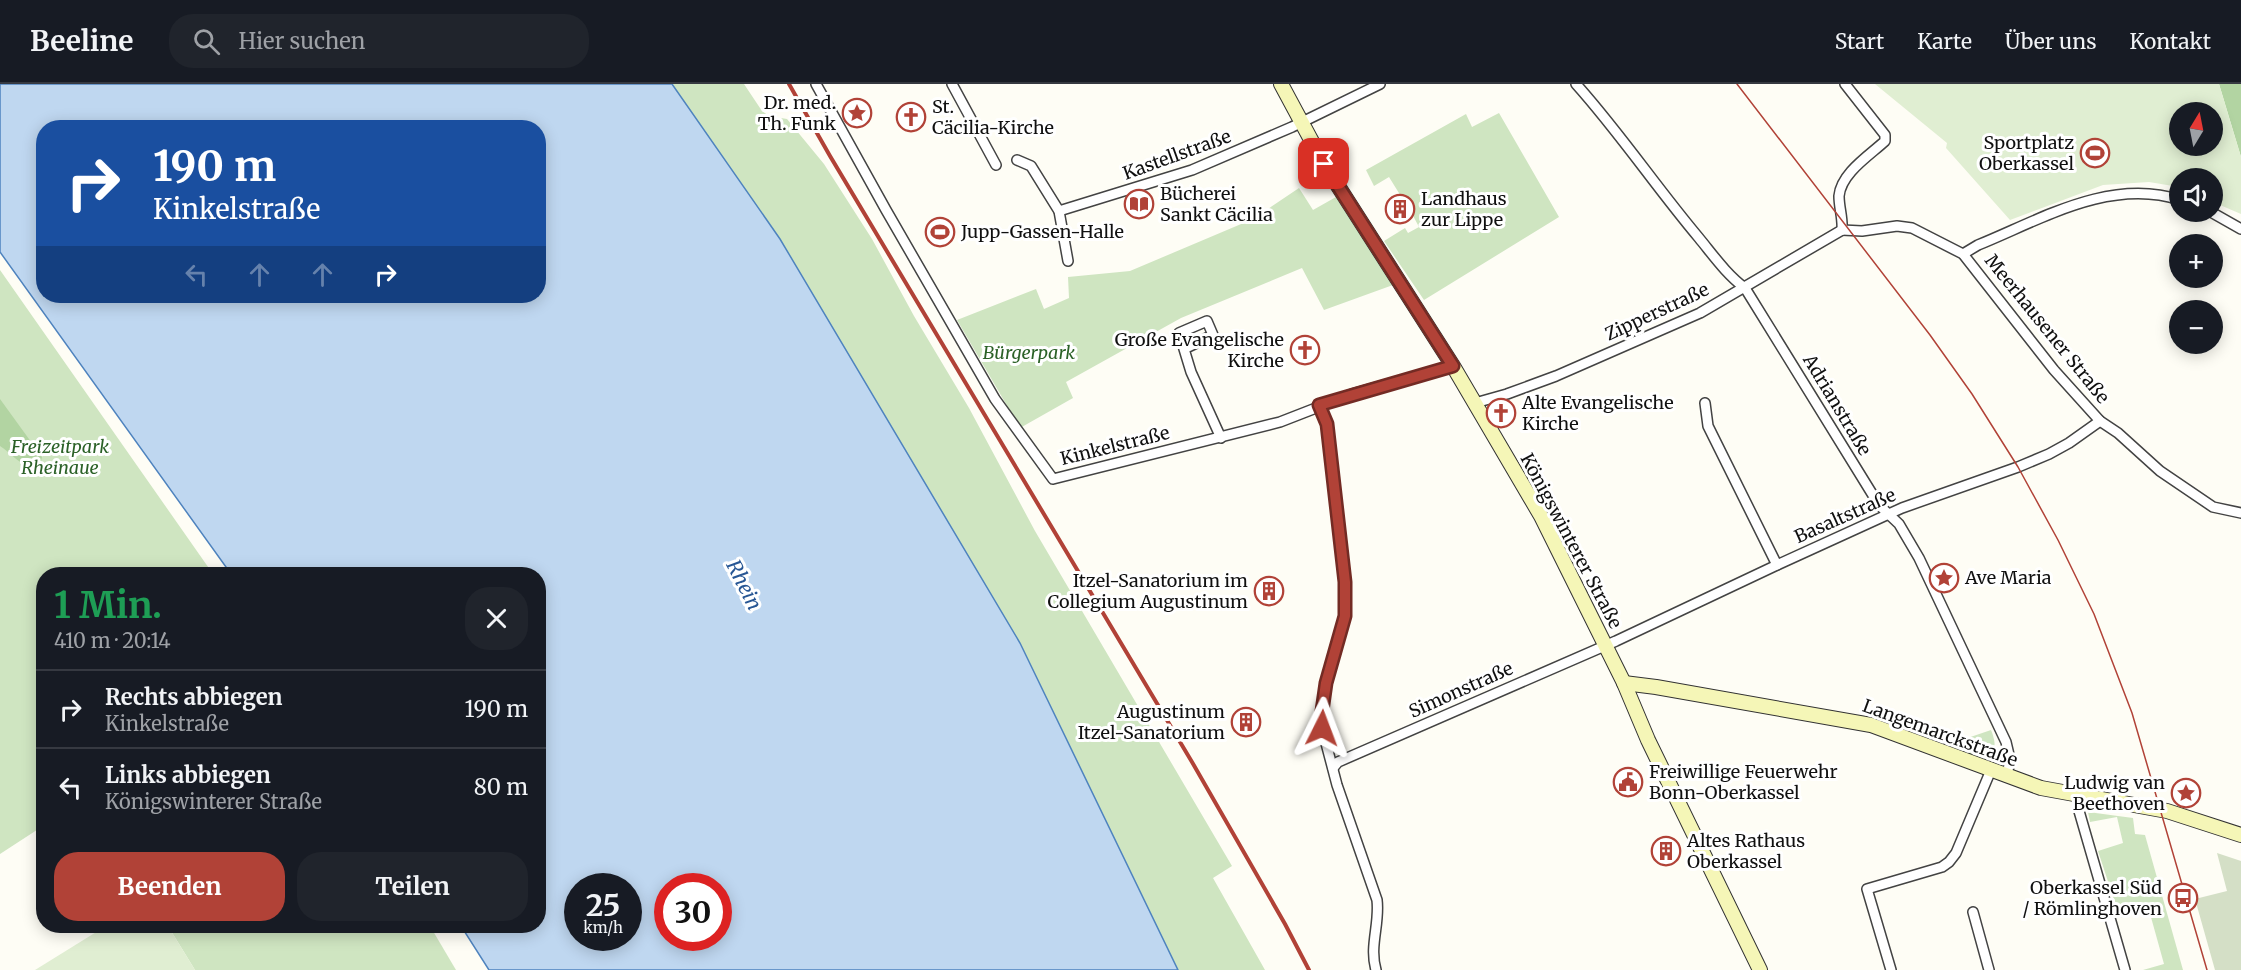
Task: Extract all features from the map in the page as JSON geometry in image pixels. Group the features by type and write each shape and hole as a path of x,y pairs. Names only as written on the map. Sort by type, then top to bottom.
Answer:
{"main road":[{"name":"Königswinterer Straße","path":"1281,84 1320,157 1453,366 1550,533 1760,970"},
{"name":"Langemarckstraße","path":"1624,683 1871,725 2041,788 2167,811 2241,835"}],"street":[{"path":"952,84 996,165"},
{"name":"Kastellstraße","path":"1059,211 1192,170 1302,122 1380,84"},
{"name":"Adrianstraße","path":"1576,84 1605,116 1697,236 1735,281 1745,288 1879,505 1899,524 1919,558 2006,742 2010,759 2007,776"},
{"path":"1842,230 1839,195 1843,186 1850,174 1885,141 1885,135 1845,84"},
{"name":"Kinkelstraße","path":"816,85 995,399 1053,479 1280,422 1319,405 1453,366"},
{"path":"1017,160 1031,166 1059,211 1068,261"},
{"path":"1963,254 2079,204 2108,195 2138,194 2169,198"},
{"path":"2223,219 2241,229"},
{"name":"Meerhausener Straße","path":"1842,230 1862,231 1897,226 1912,228 1963,254 2054,370 2100,421 2160,471 2213,507 2241,513"},
{"name":"Zipperstraße","path":"1475,403 1508,394 1556,375 1700,313 1842,230"},
{"path":"1184,349 1191,372 1221,438"},
{"path":"1705,403 1708,426 1777,565"},
{"path":"1319,405 1327,424 1345,582 1345,616 1326,683 1322,728 1377,900 1379,915 1372,953 1376,970"},
{"name":"Basaltstraße","path":"1605,646 1902,508 2049,454 2100,421"},
{"name":"Simonstraße","path":"1333,768 1338,762 1605,646"},
{"path":"1891,970 1868,889 1942,867 1949,862 1956,853 1991,770"},
{"path":"2079,795 2079,812 2125,970"},
{"path":"1973,912 1989,970"}],"green space":[{"path":"672,84 744,84 762,111 769,116 787,119 824,164 872,239 914,316 969,408 1035,531 1232,866 1213,878 1265,970 1178,970 1020,643 780,239"},
{"name":"Sportplatz Oberkassel","path":"1875,84 2219,84 2241,157 2241,214 2223,206 2223,168 2169,168 2169,185 2149,182 2103,185 2010,220 1946,148 1947,143"},
{"path":"2219,84 2241,84 2241,157"},
{"path":"1499,113 1559,217 1424,300 1384,241 1405,228 1408,233 1419,227 1410,210 1411,207 1407,206 1389,177 1374,186 1366,170 1466,114 1472,127"},
{"name":"Bürgerpark","path":"1299,188 1313,210 1336,197 1393,285 1324,310 1302,268 1181,318 1066,382 1073,398 1020,428 957,320 1036,289 1044,309 1069,298 1068,277 1130,271 1253,219"},
{"name":"Freizeitpark Rheinaue","path":"0,270 208,567 36,567 36,831 0,854"},
{"path":"0,399 42,457 40,465 34,469 20,462 0,446"},
{"path":"1991,730 1994,739 1993,752 1982,759 1947,745"},
{"path":"2088,812 2133,818 2135,834 2145,835 2183,970 2143,970 2164,964 2149,910 2120,918 2098,851 2123,843 2117,817 2090,822"},
{"path":"2217,853 2241,861 2241,970 2215,970 2195,899 2227,891"},
{"path":"95,933 172,933 195,970 35,970"},
{"path":"172,933 434,933 456,970 195,970"}],"water":[{"name":"Rhein","path":"0,84 672,84 780,239 1020,643 1178,970 489,970 465,933 546,933 546,567 226,567 37,303 546,303 546,120 36,120 36,302 0,252"}],"tram line":[{"path":"1737,84 1930,335 1972,394 2018,467 2058,540 2094,614 2132,713 2207,970"}],"railway":[{"path":"789,84 1192,762 1309,970"}],"place":[{"name":"Dr. med. Th. Funk","path":"857,113"},
{"name":"St. Cäcilia-Kirche","path":"911,117"},
{"name":"Sportplatz Oberkassel","path":"2095,153"},
{"name":"Bücherei Sankt Cäcilia","path":"1139,204"},
{"name":"Landhaus zur Lippe","path":"1400,209"},
{"name":"Jupp-Gassen-Halle","path":"940,232"},
{"name":"Große Evangelische Kirche","path":"1305,350"},
{"name":"Alte Evangelische Kirche","path":"1501,413"},
{"name":"Ave Maria","path":"1944,578"},
{"name":"Itzel-Sanatorium im Collegium Augustinum","path":"1269,591"},
{"name":"Augustinum Itzel-Sanatorium","path":"1246,722"},
{"name":"Freiwillige Feuerwehr Bonn-Oberkassel","path":"1628,782"},
{"name":"Ludwig van Beethoven","path":"2186,793"},
{"name":"Altes Rathaus Oberkassel","path":"1666,851"},
{"name":"Oberkassel Süd / Römlinghoven","path":"2183,898"}],"route":[{"path":"1322,728 1326,683 1345,616 1345,582 1327,424 1319,405 1453,366 1324,164"}]}
